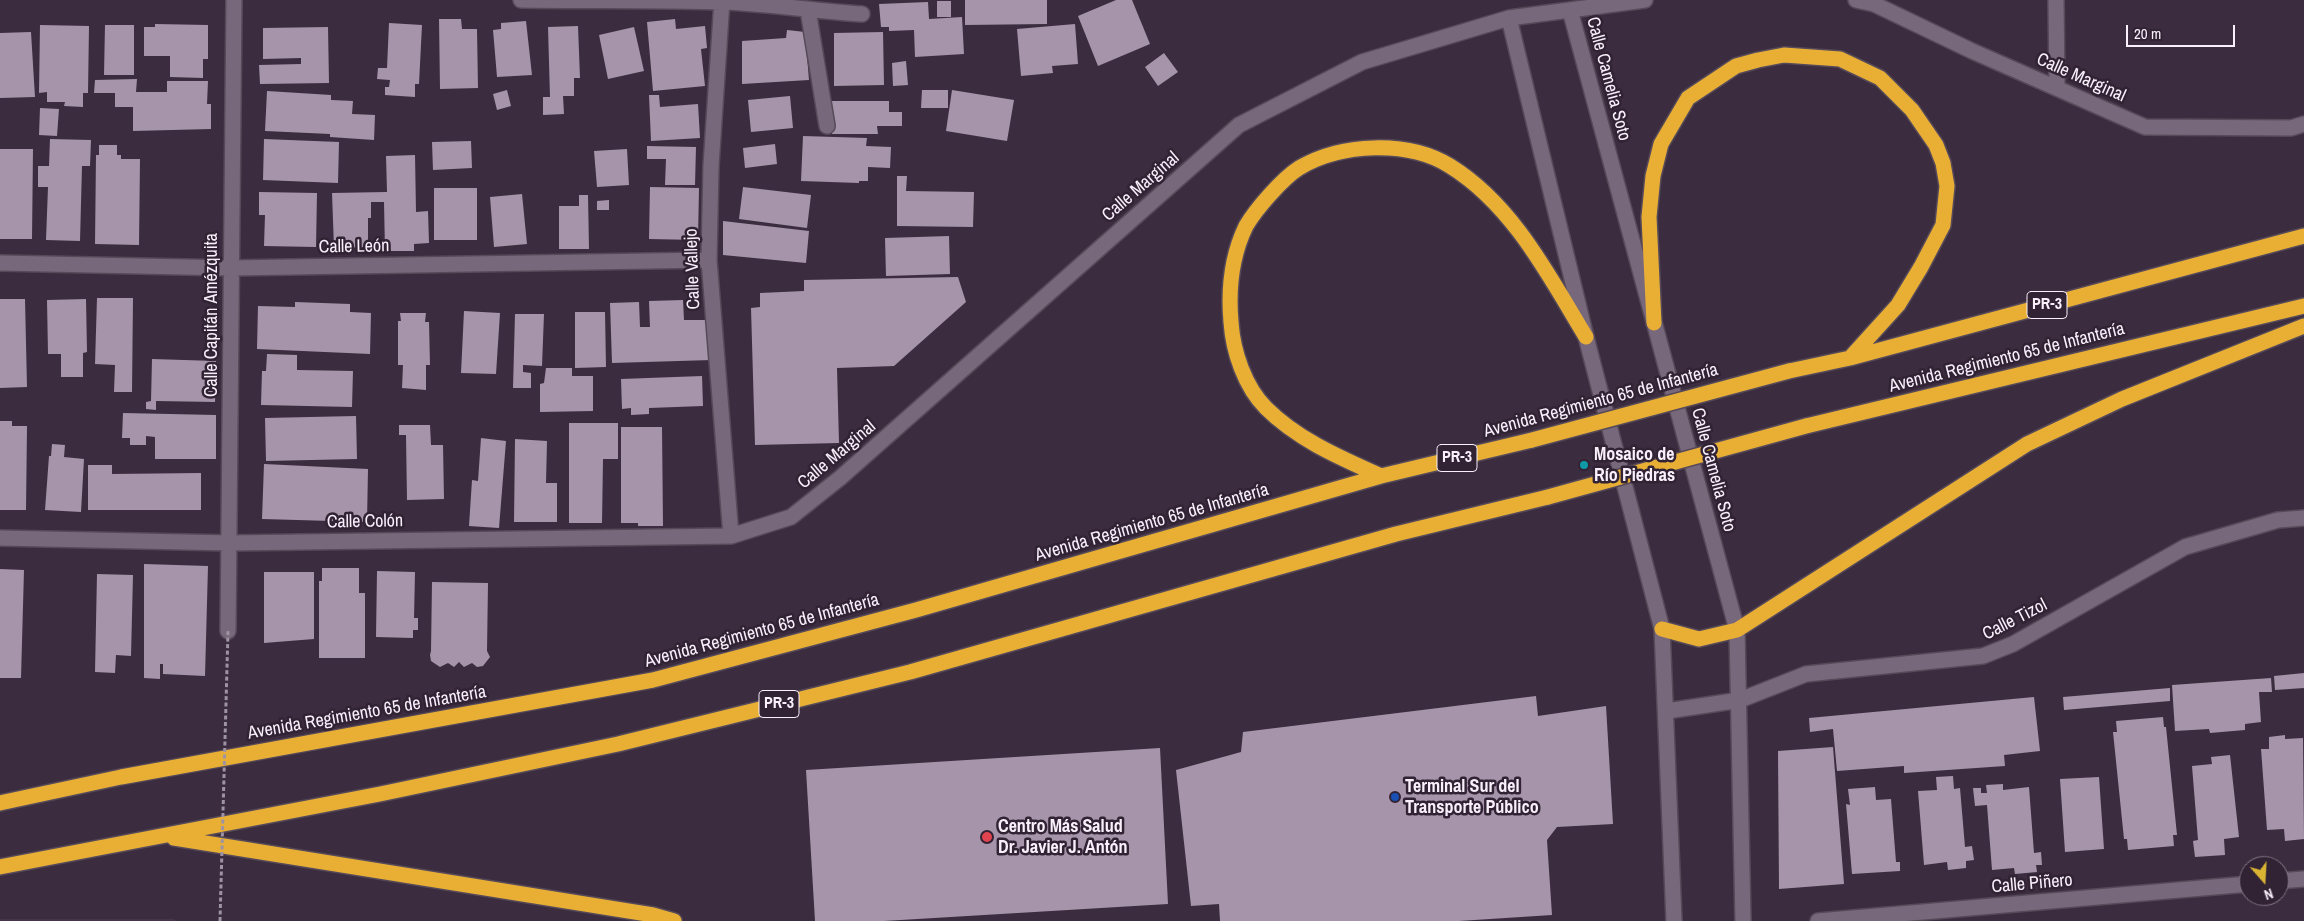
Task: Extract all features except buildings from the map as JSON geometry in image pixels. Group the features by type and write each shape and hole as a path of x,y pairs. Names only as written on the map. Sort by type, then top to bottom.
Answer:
{"highway":[{"path":"1654,323 1649,217 1653,176 1661,144 1688,98 1736,66 1758,60 1784,55 1840,59 1880,78 1912,110 1936,145 1943,163 1947,186 1943,225 1921,267 1898,306 1850,358"},
{"path":"1381,476 1324,450 1266,408 1251,386 1235,352 1232,330 1230,278 1236,250 1247,225 1280,184 1299,168 1322,158 1370,148 1397,148 1414,151 1430,155 1450,166 1475,184 1501,209 1538,257 1586,337"},
{"name":"Avenida Regimiento 65 de Infantería","path":"0,802 121,777 654,680 916,610 1381,476 1532,440 1789,372 1850,358 2304,236"},
{"name":"Avenida Regimiento 65 de Infantería","path":"0,867 618,744 910,672 1396,534 1548,497 1806,426 2304,306"},
{"path":"1662,628 1699,640 1737,630 2027,444 2122,399 2304,326"},
{"path":"163,836 653,915 674,921"}],"street":[{"name":"Calle Capitán Amézquita","path":"228,631 234,0"},
{"path":"521,0 722,1 784,5 808,10 862,14"},
{"name":"Calle Marginal","path":"731,536 791,517 840,478 1240,125 1362,62 1509,18 1645,0"},
{"name":"Calle Marginal","path":"1856,0 1874,4 1972,51 2145,127 2291,128 2304,124"},
{"path":"2056,0 2057,87"},
{"name":"Calle Vallejo","path":"722,1 711,166 709,260 731,536"},
{"path":"808,10 827,126"},
{"name":"Calle Camelia Soto","path":"1570,10 1737,630 1740,700 1743,921"},
{"path":"1509,18 1586,337 1662,628 1667,711 1674,921"},
{"name":"Calle León","path":"0,263 231,268 709,260"},
{"name":"Calle Tizol","path":"1667,711 1740,700 1806,674 1983,656 2013,644 2186,547 2278,520 2304,518"},
{"name":"Calle Colón","path":"0,538 230,542 731,536"},
{"path":"2289,880 2304,879"},
{"name":"Calle Piñero","path":"1818,921 2239,885"}],"path":[{"path":"220,921 228,631"}],"shaded area":[{"path":"0,919 174,919 176,921 0,921"}],"place":[{"name":"Mosaico de Río Piedras","path":"1584,465"},
{"name":"Terminal Sur del Transporte Público","path":"1395,797"},
{"name":"Centro Más Salud Dr. Javier J. Antón","path":"987,837"}]}
